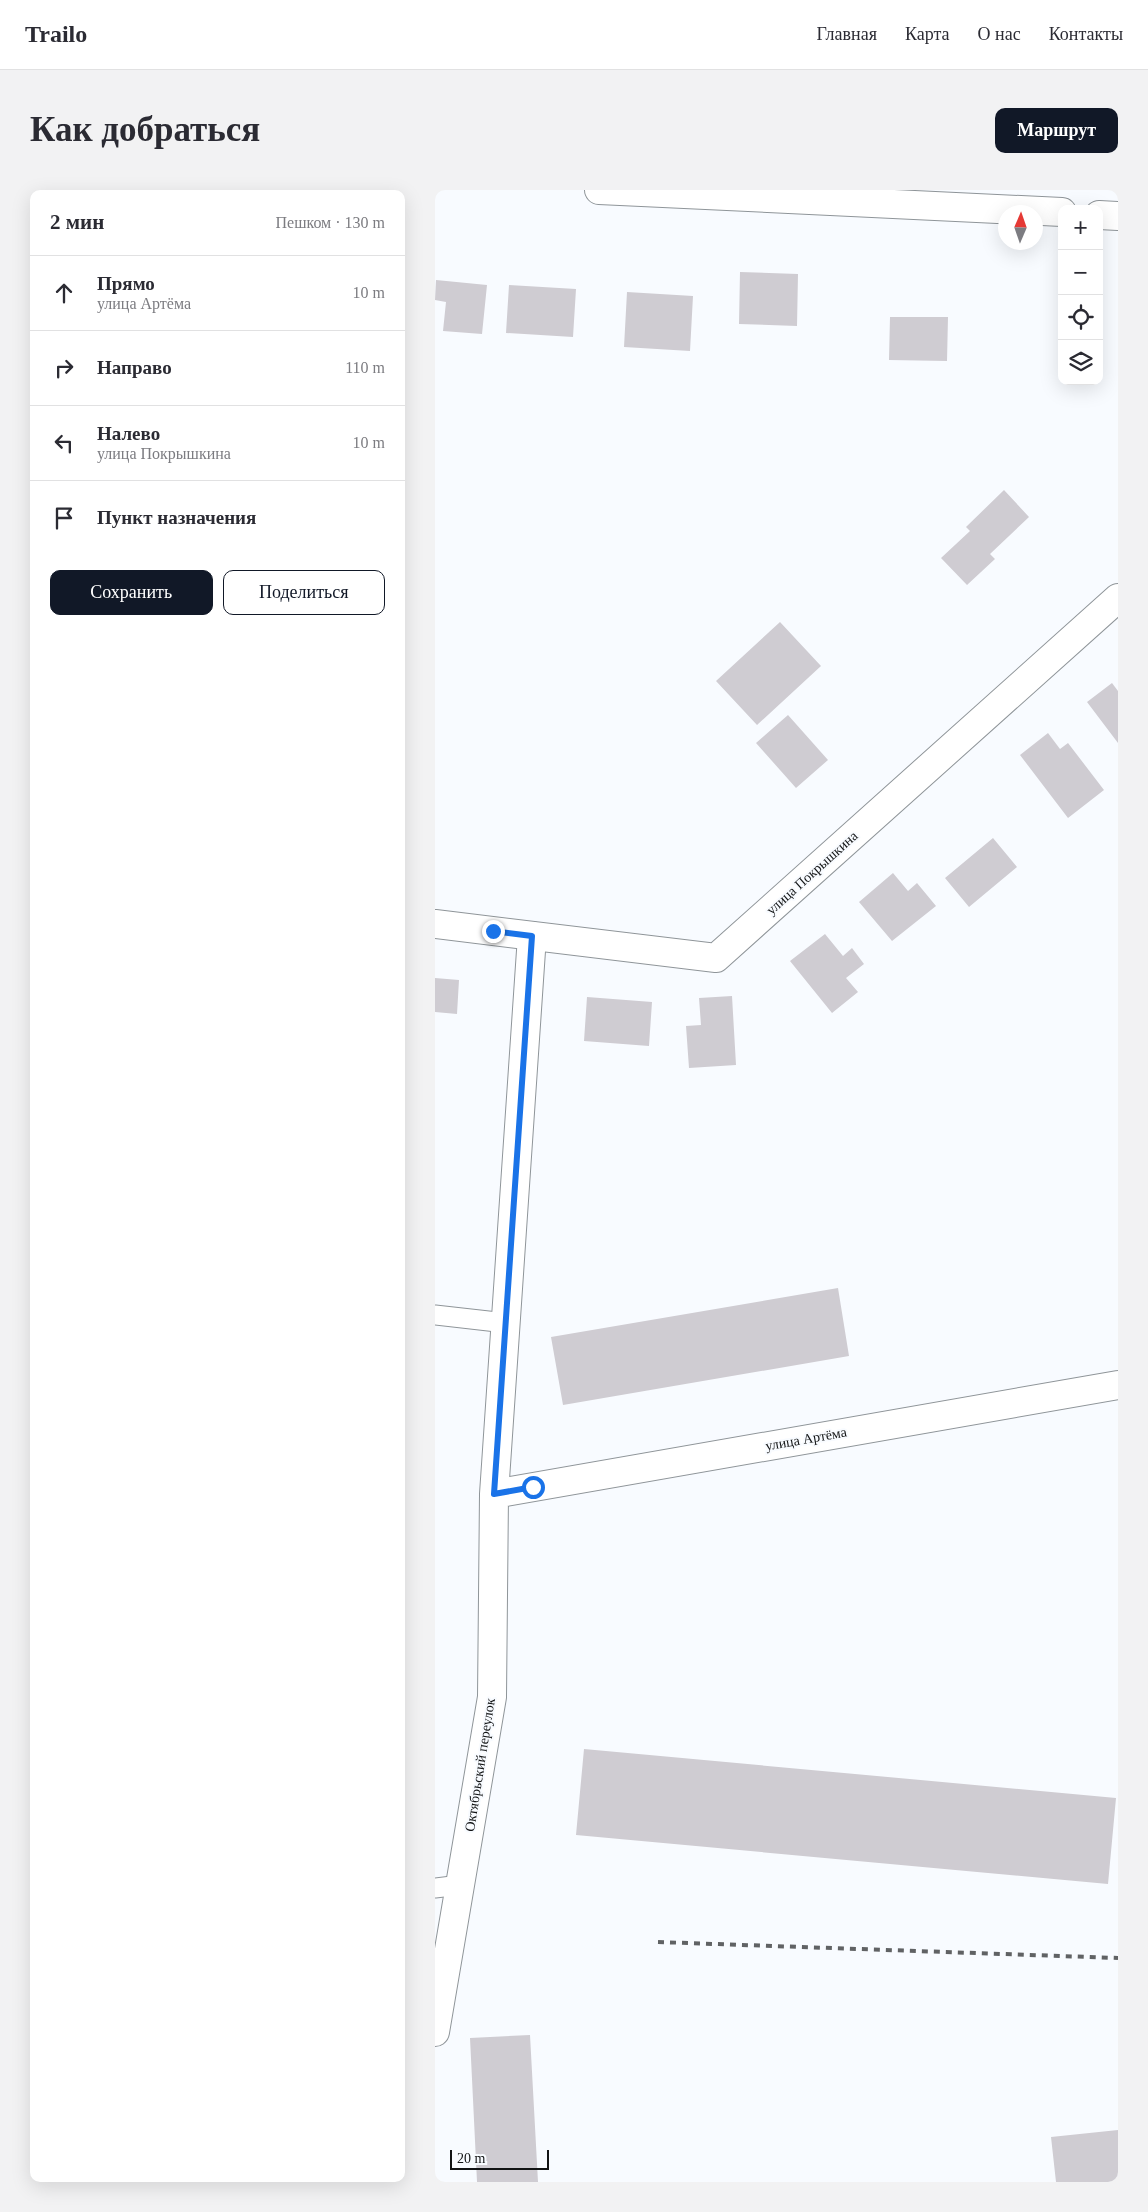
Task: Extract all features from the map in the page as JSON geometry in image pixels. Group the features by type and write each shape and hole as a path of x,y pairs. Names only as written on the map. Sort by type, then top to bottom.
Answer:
{"street":[{"path":"599,190 1058,212"},
{"path":"1103,215 1118,216"},
{"name":"улица Покрышкина","path":"435,924 716,958 1118,598"},
{"name":"Октябрьский переулок","path":"435,2032 447,1886 491,1697 494,1494 532,936"},
{"name":"улица Артёма","path":"494,1494 1118,1385"}],"lane":[{"path":"435,1315 506,1324"}],"building":[{"path":"740,272 798,274 797,326 739,324"},
{"path":"436,280 487,285 482,334 443,331 446,302 435,300"},
{"path":"509,285 576,289 573,337 506,333"},
{"path":"627,292 693,296 690,351 624,347"},
{"path":"890,317 948,317 947,361 889,360"},
{"path":"1004,490 1029,517 990,554 995,559 967,585 941,558 970,531 966,527"},
{"path":"780,622 821,666 757,725 716,681"},
{"path":"1112,683 1118,691 1118,743 1087,702"},
{"path":"788,715 828,760 796,788 756,743"},
{"path":"1048,733 1060,749 1068,743 1104,790 1068,818 1020,755"},
{"path":"993,838 1017,867 969,907 945,878"},
{"path":"893,873 908,891 917,883 936,906 892,941 859,902"},
{"path":"825,934 843,956 852,948 864,964 846,978 858,992 832,1013 790,961"},
{"path":"435,978 459,980 457,1014 435,1012"},
{"path":"732,996 736,1065 689,1068 686,1026 701,1025 699,998"},
{"path":"587,997 652,1002 649,1046 584,1041"},
{"path":"838,1288 849,1356 563,1405 551,1337"},
{"path":"584,1749 1116,1798 1108,1884 576,1835"},
{"path":"530,2035 538,2182 477,2182 470,2038"},
{"path":"1118,2130 1118,2182 1056,2182 1051,2137"}],"railway":[{"path":"658,1942 1118,1958"}],"route":[{"path":"493,931 532,936 494,1494 533,1487"}]}
